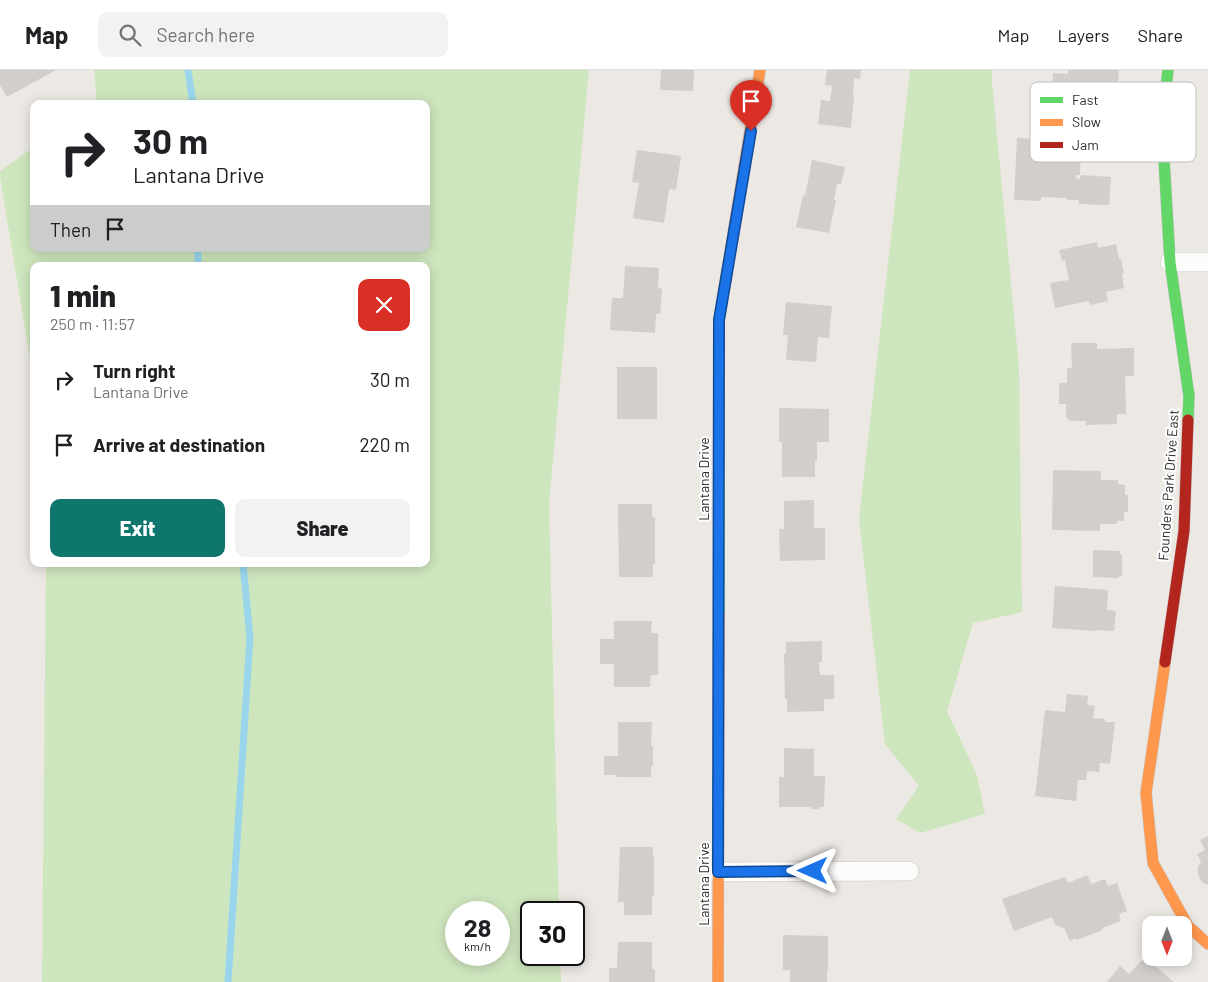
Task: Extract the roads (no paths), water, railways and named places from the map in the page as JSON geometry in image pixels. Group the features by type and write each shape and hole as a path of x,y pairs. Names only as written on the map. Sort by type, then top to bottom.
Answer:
{"street":[{"name":"Lantana Drive","path":"718,982 719,320 760,70"},
{"name":"Founders Park Drive East","path":"1164,162 1170,262 1189,396 1184,531 1146,794 1153,863 1188,926 1208,944"},
{"path":"1170,262 1208,262"},
{"path":"718,872 909,870"}],"waterway":[{"path":"188,70 192,100"},
{"path":"198,252 198,262"},
{"path":"228,982 250,638 243,567"}]}
